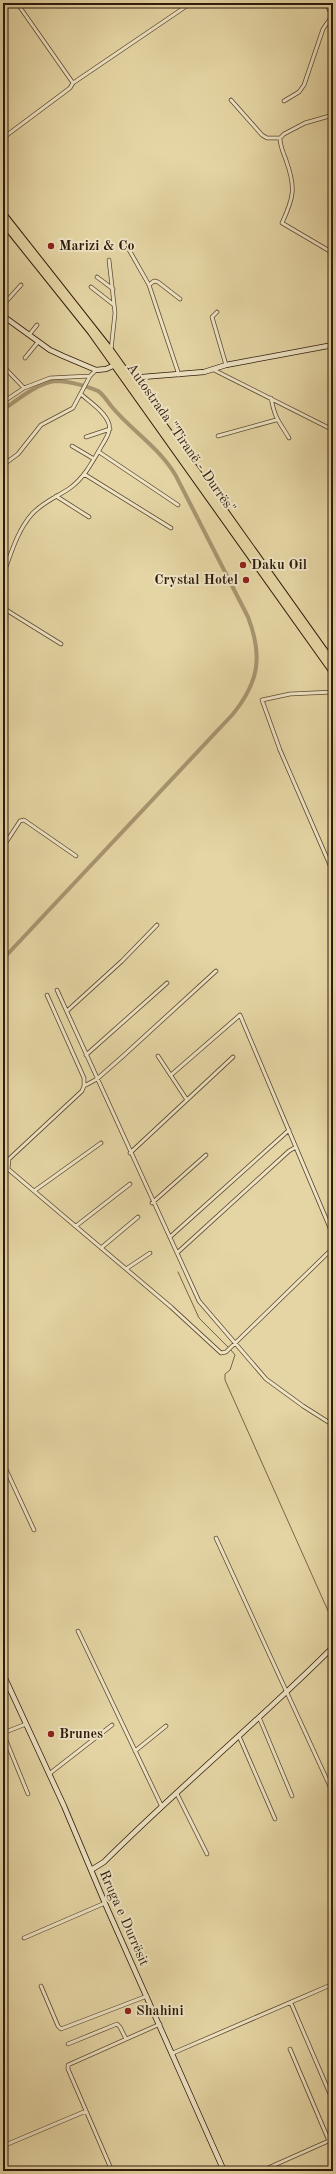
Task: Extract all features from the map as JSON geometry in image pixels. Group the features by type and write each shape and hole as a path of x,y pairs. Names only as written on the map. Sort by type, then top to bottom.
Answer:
{"highway":[{"name":"Autostrada \"Tiranë - Durrës\"","path":"3,214 111,351 333,663"},
{"name":"Autostrada \"Tiranë - Durrës\"","path":"3,222 60,291 115,365 333,672"}],"street":[{"path":"17,3 73,83"},
{"path":"3,138 70,88 73,83 191,3"},
{"path":"284,101 299,92 304,85 323,29 332,17 326,3"},
{"path":"231,100 262,135 268,138 280,138 294,128 333,115"},
{"path":"280,138 293,194 282,223 333,253"},
{"path":"128,248 149,285 179,375"},
{"path":"109,260 113,289 115,329 111,351"},
{"path":"97,277 113,289"},
{"path":"149,285 154,281 158,282 180,299"},
{"path":"3,305 21,285"},
{"path":"91,287 114,305"},
{"path":"217,312 212,317 226,365"},
{"path":"3,316 54,352 96,370 106,369 115,365"},
{"path":"29,335 37,325"},
{"path":"25,358 38,342"},
{"path":"132,380 142,377 179,375 212,370 226,365 333,345"},
{"path":"3,366 24,388"},
{"path":"3,465 18,454 41,424 70,411 82,395 90,376 96,370"},
{"path":"212,370 333,430"},
{"path":"3,401 24,388 54,377 78,378 90,376"},
{"path":"3,575 20,532 32,515 42,505 70,488 84,474 99,452 110,429 104,415 82,395"},
{"path":"271,398 276,420 282,425 289,438"},
{"path":"218,436 276,420"},
{"path":"86,438 110,429"},
{"path":"72,446 94,459"},
{"path":"99,452 178,505"},
{"path":"84,474 171,528"},
{"path":"56,496 89,517"},
{"path":"3,608 61,644"},
{"path":"333,692 290,694 262,700 262,704 333,872"},
{"path":"3,847 20,821 24,820 76,856"},
{"path":"67,1011 112,970 157,925"},
{"path":"84,1086 97,1079 216,971"},
{"path":"86,1055 168,983"},
{"path":"57,990 152,1203 201,1305 266,1379 303,1406 333,1425"},
{"path":"47,995 84,1078 84,1086 82,1091 9,1159 8,1169 126,1269 219,1352 224,1353 228,1350 333,1248"},
{"path":"171,1075 240,1015 333,1235"},
{"path":"158,1056 187,1100"},
{"path":"130,1153 233,1057"},
{"path":"170,1238 289,1130"},
{"path":"34,1191 101,1143"},
{"path":"177,1253 289,1151 296,1147"},
{"path":"152,1203 206,1155"},
{"path":"76,1226 130,1184"},
{"path":"101,1248 138,1217"},
{"path":"126,1269 150,1253"},
{"path":"3,1463 34,1530"},
{"path":"216,1538 288,1692 333,1793"},
{"path":"78,1631 162,1807"},
{"path":"91,1870 104,1862 259,1716 288,1692 333,1647"},
{"name":"Rruga e Durrësit","path":"3,1674 49,1774 104,1903 173,2053 224,2171"},
{"path":"259,1716 292,1796"},
{"path":"26,1724 3,1733 28,1794"},
{"path":"49,1774 112,1726"},
{"path":"135,1751 166,1726"},
{"path":"238,1736 275,1819"},
{"path":"177,1794 207,1854"},
{"path":"24,1938 104,1903"},
{"path":"173,2053 333,1984"},
{"path":"41,1986 58,2026 61,2029 147,1996"},
{"path":"291,2003 333,2101"},
{"path":"68,2044 117,2024 126,2039"},
{"path":"112,2171 68,2069 68,2064 160,2024"},
{"path":"290,2049 329,2141"},
{"path":"3,2146 86,2111"},
{"path":"261,2171 333,2139"}],"waterway":[{"path":"3,410 35,388 49,382 66,382 83,386 98,391 102,394 120,416 154,448 176,476 248,617 253,631 257,656 253,680 242,702 233,714 3,959"},
{"path":"178,1272 199,1318 229,1348"},
{"path":"231,1350 235,1355 230,1370 225,1374 225,1380 333,1622"}],"place":[{"name":"Marizi & Co","path":"51,246"},
{"name":"Daku Oil","path":"243,565"},
{"name":"Crystal Hotel","path":"246,580"},
{"name":"Brunes","path":"51,1734"},
{"name":"Shahini","path":"128,2011"}]}
